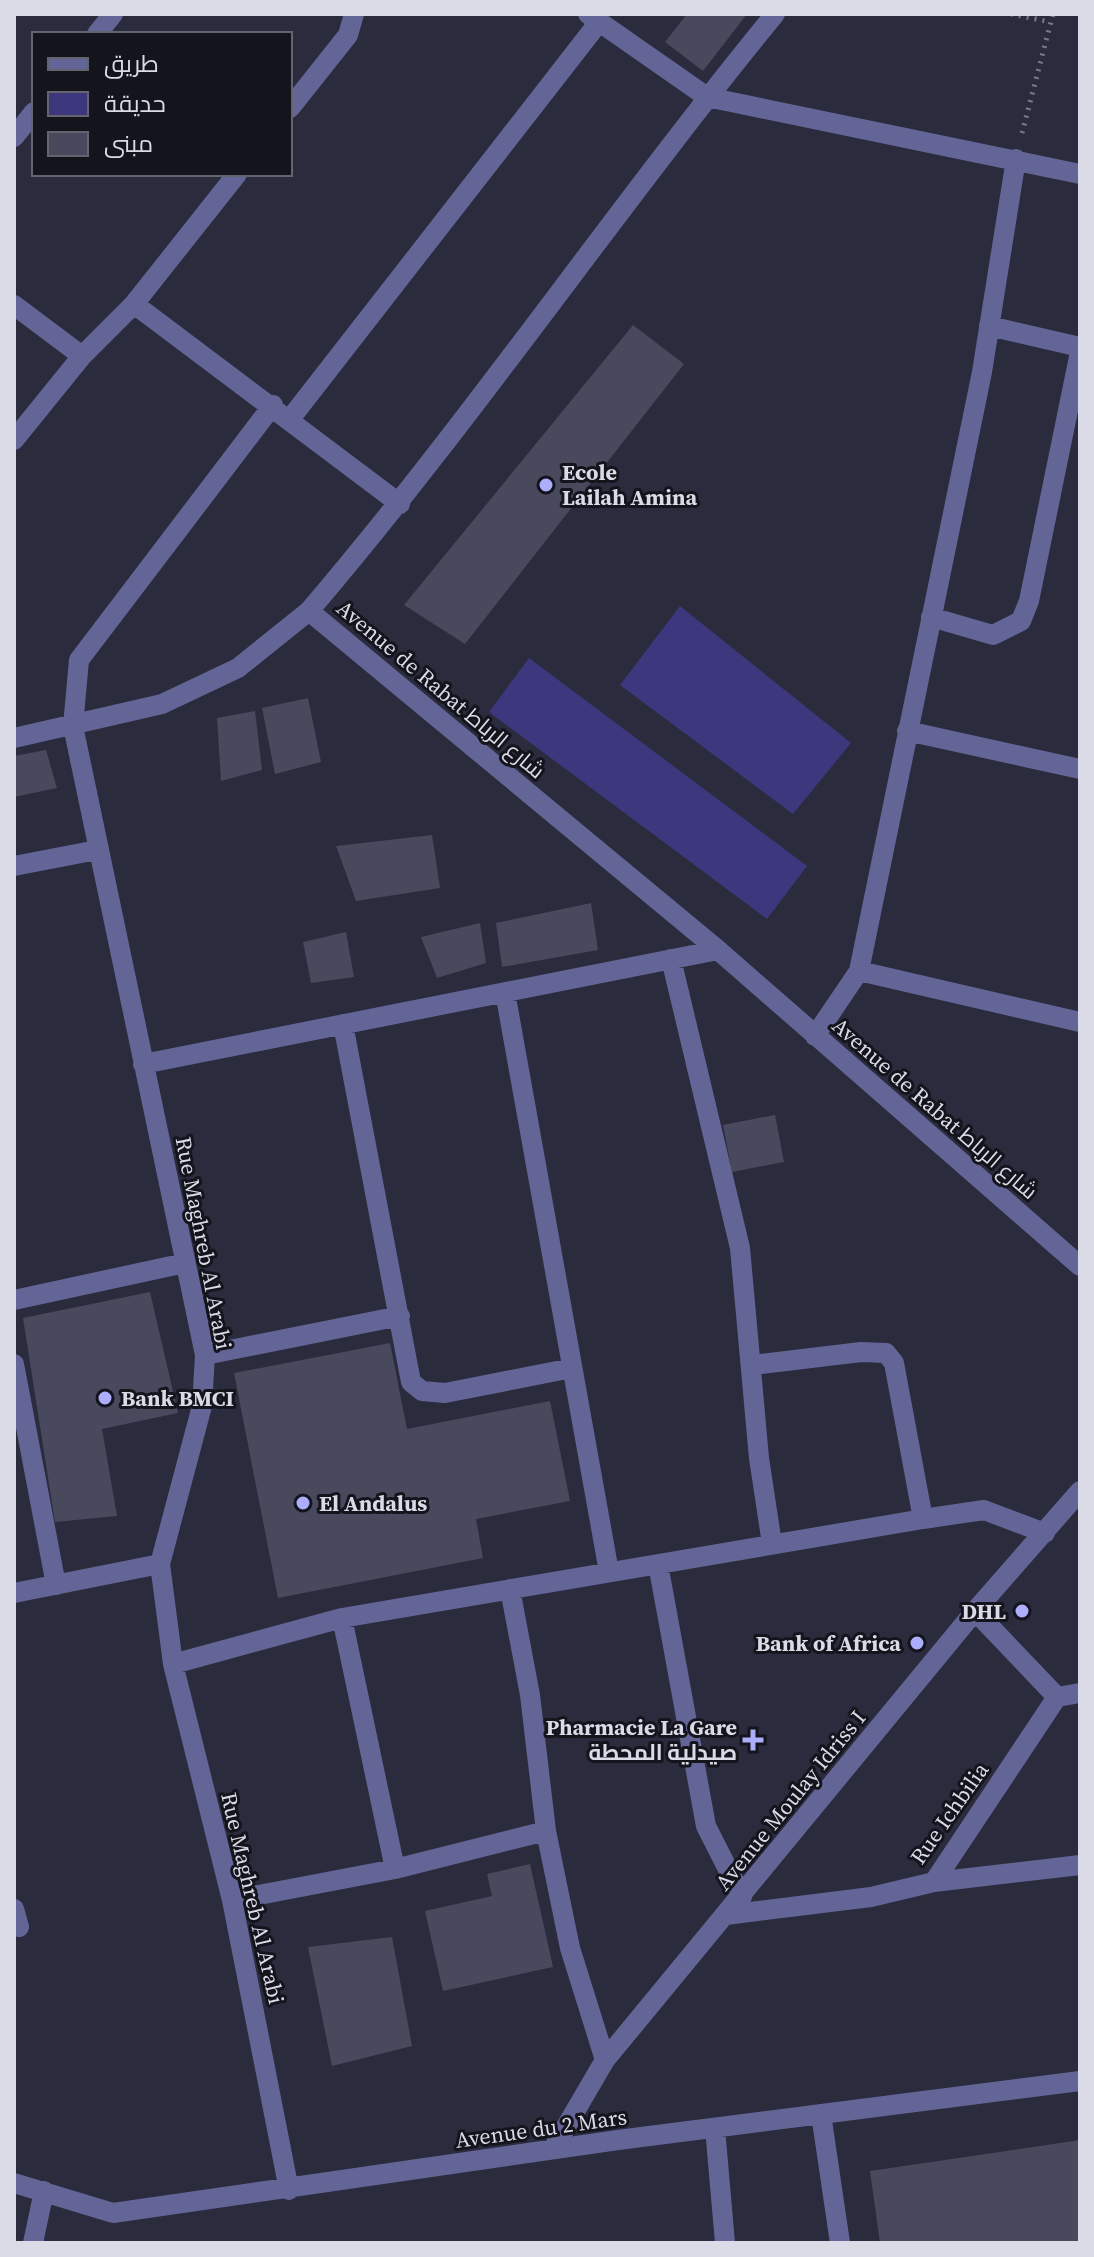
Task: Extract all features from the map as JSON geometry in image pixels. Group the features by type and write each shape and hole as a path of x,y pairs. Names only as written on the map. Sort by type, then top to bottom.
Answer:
{"street":[{"path":"99,32 113,14"},
{"path":"292,105 348,35 354,14"},
{"name":"Avenue de Rabat شارع الرباط","path":"775,14 707,97 400,504 309,611 718,950 1080,1266"},
{"path":"290,419 594,18 707,97 1080,174"},
{"path":"14,137 32,114"},
{"path":"815,1036 859,971 989,326 1016,159"},
{"path":"14,440 82,356 134,304 235,176"},
{"path":"134,304 273,405 400,504"},
{"path":"14,305 82,356"},
{"path":"931,617 993,635 1021,621 1029,601 1080,349 989,326"},
{"name":"Rue Maghreb Al Arabi","path":"273,405 79,660 73,726 205,1355 202,1406 160,1564 173,1664 232,1900 289,2190"},
{"path":"14,738 162,704 238,668 309,611"},
{"path":"907,731 1080,769"},
{"path":"14,866 97,850"},
{"path":"143,1064 718,950"},
{"path":"671,959 740,1248 753,1365 759,1458 772,1544"},
{"path":"859,971 1080,1022"},
{"path":"505,992 609,1572"},
{"path":"343,1024 400,1316 405,1365 411,1382 422,1391 445,1393 572,1368"},
{"path":"14,1300 185,1263"},
{"path":"205,1355 400,1316"},
{"path":"753,1365 869,1351 886,1353 894,1363 923,1519"},
{"path":"14,1364 56,1585"},
{"name":"Avenue Moulay Idriss I","path":"553,2149 605,2060 975,1611 1080,1491"},
{"path":"173,1664 342,1618 923,1519 984,1510 1045,1533"},
{"path":"14,1593 160,1564"},
{"path":"658,1564 706,1826 742,1897"},
{"path":"510,1589 530,1695 546,1831 570,1948 605,2060"},
{"path":"975,1611 1057,1697 1080,1693"},
{"path":"342,1618 395,1869"},
{"name":"Rue Ichbilia","path":"726,1915 871,1897 934,1882 1057,1697"},
{"path":"232,1900 395,1869 546,1831"},
{"path":"934,1882 1080,1865"},
{"name":"Avenue du 2 Mars","path":"14,2183 113,2213 289,2190 553,2149 1080,2081"},
{"path":"821,2114 840,2243"},
{"path":"715,2128 725,2243"},
{"path":"33,2243 44,2191"}],"path":[{"path":"1011,14 1050,22"},
{"path":"1016,159 1053,14"}],"green space":[{"path":"680,606 851,743 793,814 620,685"},
{"path":"529,658 807,866 767,919 489,712"}],"building":[{"path":"687,14 747,14 703,71 665,42"},
{"name":"Ecole Lailah Amina","path":"633,325 684,364 465,644 404,605"},
{"path":"308,698 321,762 275,774 262,708"},
{"path":"255,711 262,770 221,781 217,718"},
{"path":"46,750 57,788 14,797 14,756"},
{"path":"432,835 440,888 356,901 336,846"},
{"path":"591,903 598,950 502,967 496,923"},
{"path":"480,923 486,963 437,978 421,937"},
{"path":"346,932 354,977 311,983 303,942"},
{"path":"775,1115 784,1162 732,1172 723,1125"},
{"name":"Bank BMCI","path":"150,1292 178,1413 102,1429 117,1516 55,1522 23,1318"},
{"path":"390,1343 407,1429 550,1401 570,1501 476,1519 483,1558 278,1598 234,1373"},
{"path":"530,1864 553,1967 443,1991 425,1911 492,1896 487,1874"},
{"path":"392,1937 412,2046 332,2066 308,1947"},
{"path":"1080,2140 1080,2243 880,2243 870,2171"}],"place":[{"name":"Ecole Lailah Amina","path":"546,485"},
{"name":"Bank BMCI","path":"105,1398"},
{"name":"El Andalus","path":"303,1503"},
{"name":"DHL","path":"1022,1611"},
{"name":"Bank of Africa","path":"917,1643"},
{"name":"Pharmacie La Gare صيدلية المحطة","path":"753,1740"}]}
